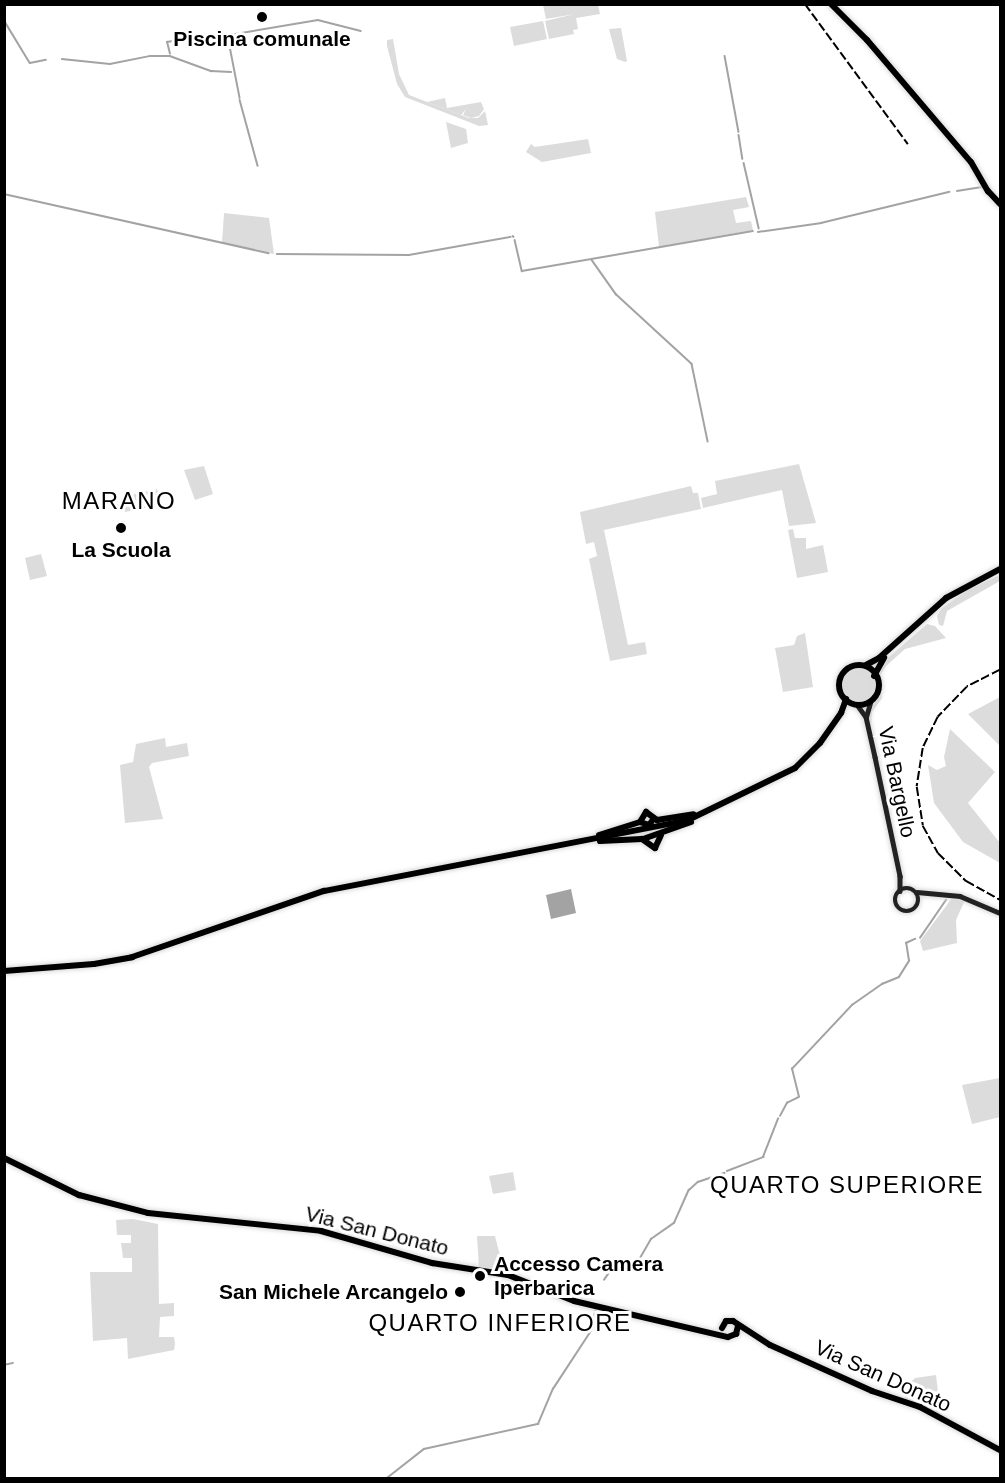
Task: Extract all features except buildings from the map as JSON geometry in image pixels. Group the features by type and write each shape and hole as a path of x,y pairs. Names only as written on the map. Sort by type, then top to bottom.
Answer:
{"main road":[{"path":"831,4 878,53 971,162 988,191 1000,204"},
{"path":"582,841 642,839 661,835 795,768 814,750 841,712 846,699 841,682 844,669 856,663 866,665 879,658 946,598 1000,571"},
{"path":"841,712 870,703 876,694 874,676 880,662 934,612 962,591 1000,571"},
{"path":"866,665 874,676"},
{"path":"846,699 856,706"},
{"name":"Via Bargello","path":"870,703 866,717 900,876"},
{"name":"Via Bargello","path":"856,706 866,717"},
{"path":"582,841 640,822 649,825 657,820 723,804"},
{"path":"4,971 94,964 169,947 324,891 671,824 723,804"},
{"path":"642,839 655,848 661,835"},
{"path":"900,876 908,888 917,892 932,896 954,895 1000,913"},
{"path":"900,876 900,891 895,900 899,910 911,912 919,903 932,896"},
{"path":"900,891 908,888"},
{"path":"917,892 919,903"},
{"name":"Via San Donato","path":"4,1158 97,1201 157,1215 238,1221 339,1235 432,1263 508,1275 574,1301 708,1330 723,1331"},
{"path":"736,1334 738,1326 728,1321 723,1331 736,1334 753,1334"},
{"name":"Via San Donato","path":"738,1326 770,1346 858,1384 920,1407 1000,1450"}],"shaded area":[{"path":"543,5 598,5 600,14 576,18 578,29 573,30 574,34 549,39 545,21 575,14 546,19"},
{"path":"543,21 547,39 514,46 510,27"},
{"path":"621,28 627,61 625,62 617,59 609,29"},
{"path":"393,39 399,74 409,95 469,118 478,118 485,111 488,125 479,126 405,97 397,84 387,46 387,40"},
{"path":"445,98 447,108 481,102 484,109 479,116 471,118 463,115 466,109 461,115 427,102"},
{"path":"446,122 466,129 468,143 451,148"},
{"path":"588,139 591,153 542,162 526,152 531,144 535,147"},
{"path":"746,197 749,207 733,210 736,223 751,221 753,230 659,247 655,212"},
{"path":"224,213 269,218 274,254 222,243"},
{"path":"799,464 816,523 789,526 782,490 703,508 701,498 717,494 715,481"},
{"path":"204,466 213,494 195,500 184,470"},
{"path":"691,486 693,493 698,493 701,509 604,530 628,645 645,642 647,654 610,661 589,559 597,556 594,542 586,544 580,512"},
{"path":"157,489 159,497 154,506 125,512 122,497"},
{"path":"793,529 795,538 806,538 806,549 823,545 828,572 797,578 788,530"},
{"path":"41,554 47,576 30,580 25,558"},
{"path":"1000,575 1000,581 947,611 943,626 939,625 937,616 941,609 966,591"},
{"path":"927,624 935,626 946,638 905,649 886,666 880,676 882,698 872,712 871,729 868,715 878,694 876,674 882,663"},
{"path":"805,633 813,687 783,692 775,648 794,645 797,636"},
{"path":"859,668 871,673 876,685 871,697 859,702 847,697 842,685 847,673"},
{"path":"1000,697 1000,746 968,714"},
{"path":"950,729 995,772 968,803 1000,843 1000,863 963,842 934,803 928,765 937,770 946,766 944,757"},
{"path":"165,738 166,747 187,743 189,756 152,763 149,767 163,819 125,823 120,765 133,762 136,744"},
{"path":"571,889 576,913 551,919 546,895"},
{"path":"952,898 965,900 956,920 957,943 923,951 920,941"},
{"path":"1000,1078 1000,1117 972,1124 962,1085"},
{"path":"513,1172 516,1190 493,1194 489,1176"},
{"path":"133,1219 158,1224 159,1304 174,1303 174,1316 160,1317 159,1337 174,1337 175,1344 174,1350 128,1359 127,1338 93,1341 90,1272 132,1272 132,1258 123,1258 121,1243 131,1243 131,1235 117,1235 116,1220"},
{"path":"477,1236 495,1236 504,1271 479,1268"},
{"path":"936,1375 941,1417 905,1400 905,1388 915,1378"}],"waterway":[{"path":"4,15 5,4"},
{"path":"4,20 30,63 46,60"},
{"path":"230,35 318,20 361,31"},
{"path":"170,54 167,42 202,36 206,43 224,37"},
{"path":"228,36 240,98"},
{"path":"62,59 110,64 150,56 170,56 211,71 231,72"},
{"path":"725,56 739,132"},
{"path":"240,100 258,166"},
{"path":"739,135 743,159"},
{"path":"744,163 759,228"},
{"path":"957,191 982,187"},
{"path":"758,232 821,223 949,192"},
{"path":"4,194 269,253"},
{"path":"515,240 522,271 753,231"},
{"path":"277,254 409,255 510,237"},
{"path":"592,260 616,294 692,364 708,441"},
{"path":"920,938 946,900"},
{"path":"780,1116 787,1103 799,1097 792,1069 852,1005 882,984 899,977 909,961 906,943 915,939"},
{"path":"727,1171 763,1157 778,1119"},
{"path":"604,1280 610,1271 632,1272 651,1239 674,1223 689,1190 698,1182 724,1173"},
{"path":"387,1478 424,1449 538,1424 553,1389 591,1331 596,1308"},
{"path":"4,1365 13,1363"}],"railway":[{"path":"805,4 908,144"},
{"path":"1000,670 967,687 938,717 923,748 917,787 923,826 938,853 966,881 1000,900"}],"place":[{"name":"Piscina comunale","path":"262,17"},
{"name":"La Scuola","path":"121,528"},
{"name":"Accesso Camera Iperbarica","path":"480,1276"},
{"name":"San Michele Arcangelo","path":"460,1292"}],"district":[{"name":"MARANO","path":"119,501"},
{"name":"QUARTO SUPERIORE","path":"847,1185"},
{"name":"QUARTO INFERIORE","path":"500,1323"}]}
